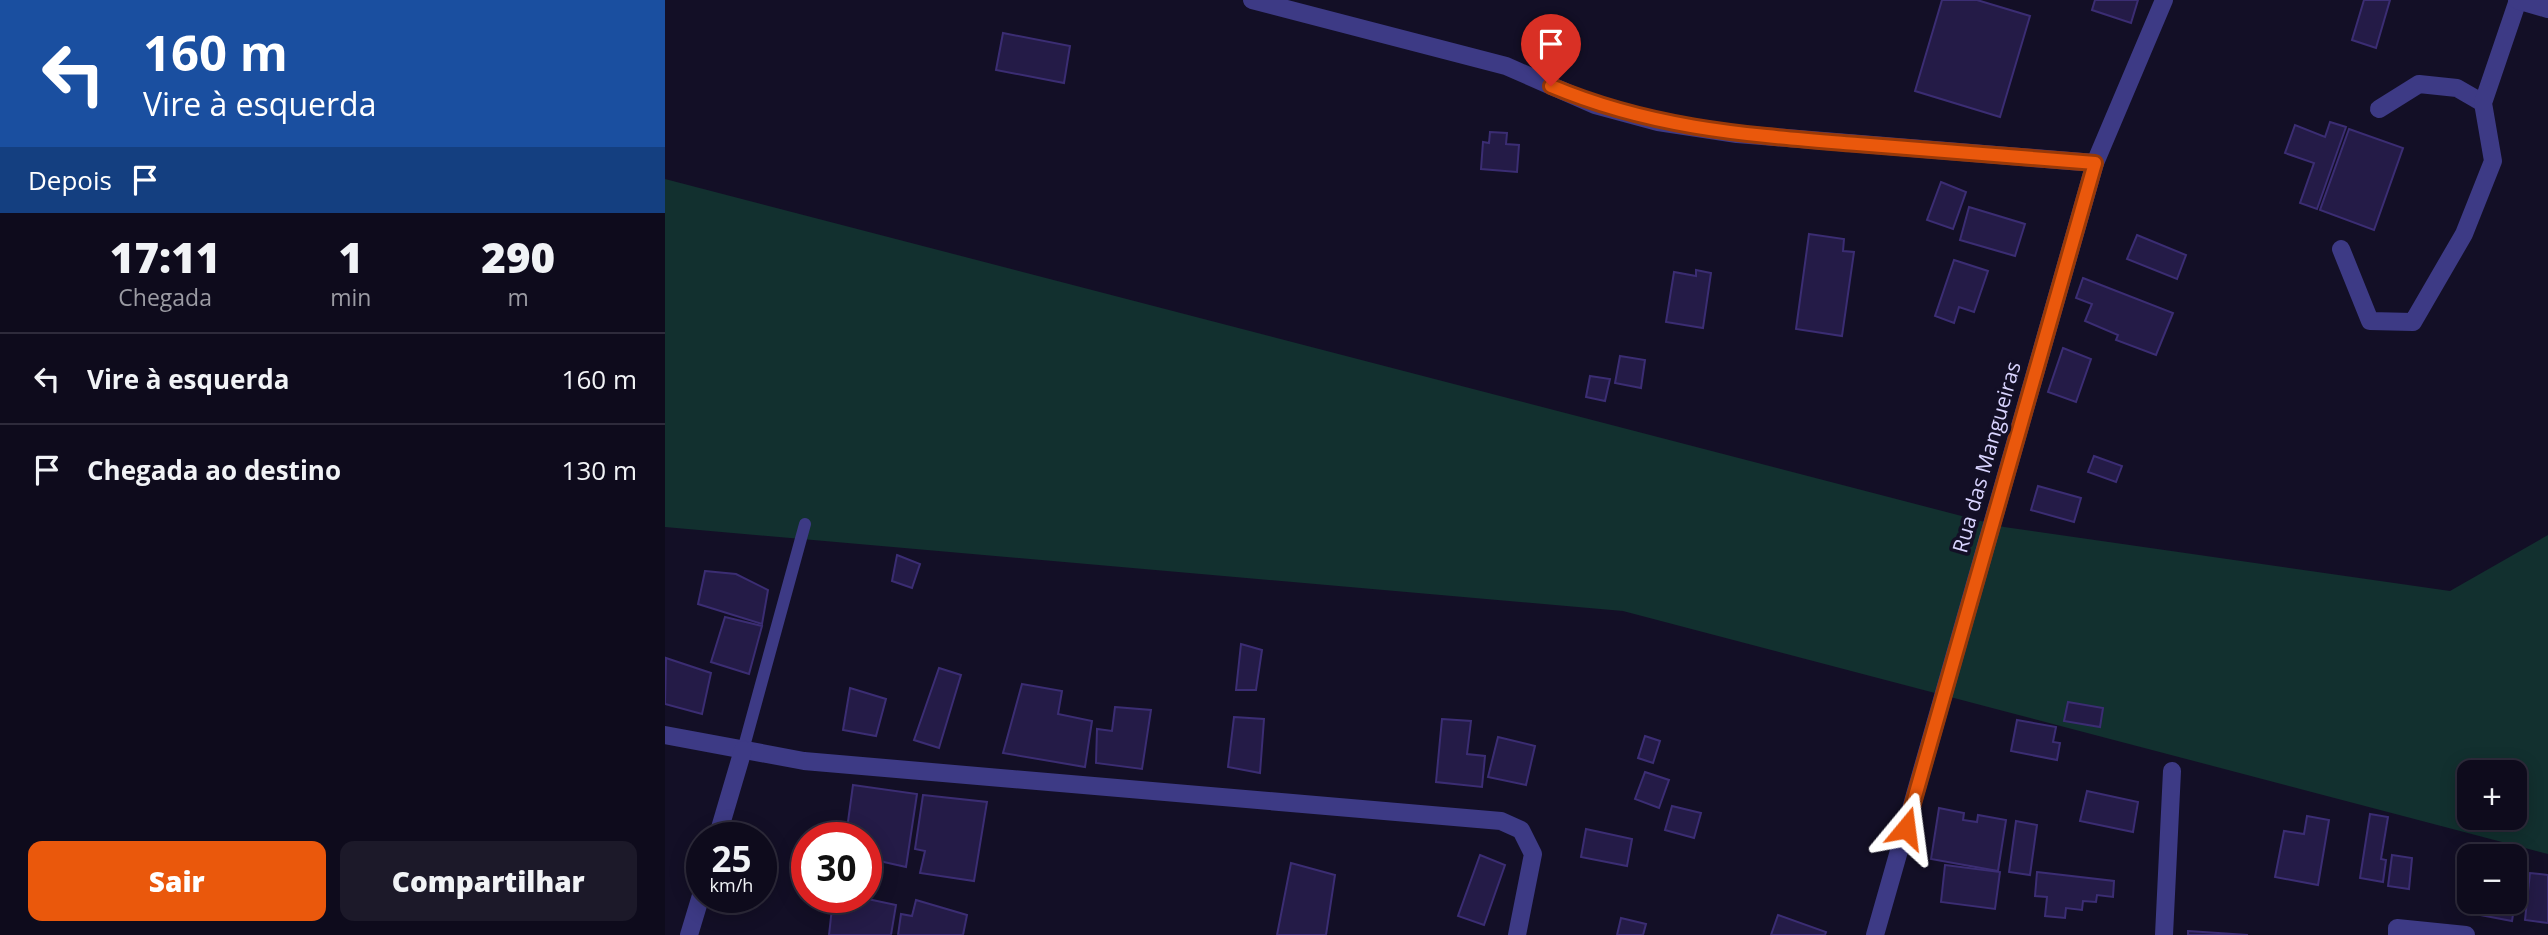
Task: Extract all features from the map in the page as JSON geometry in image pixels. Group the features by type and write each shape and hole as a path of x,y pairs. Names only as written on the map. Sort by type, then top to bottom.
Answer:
{"street":[{"path":"1252,0 1506,66 1595,105 1658,122 1737,134 2095,163"},
{"name":"Rua das Mangueiras","path":"1875,935 2095,163 2164,0"},
{"path":"2341,248 2370,321 2413,322 2464,234 2493,161 2483,103 2518,0 2548,9"},
{"path":"2379,109 2419,84 2457,88 2483,103"},
{"path":"665,735 804,761 1501,821 1521,830 1533,854 1517,935"},
{"path":"722,822 743,750"},
{"path":"2164,935 2172,771"},
{"path":"689,935 696,913"},
{"path":"2397,935 2397,928 2466,935"}],"lane":[{"path":"743,750 805,524"}],"green space":[{"path":"665,179 2004,527 2450,591 2548,535 2548,854 2527,848 2527,844 2510,844 1623,611 665,527"}],"building":[{"path":"1942,0 1977,0 2030,16 2000,117 1915,91"},
{"path":"2095,0 2138,0 2131,23 2092,10"},
{"path":"2364,0 2390,0 2376,48 2352,40"},
{"path":"1003,33 1070,46 1064,83 996,70"},
{"path":"2330,122 2346,127 2317,209 2300,203 2314,163 2285,153 2295,125 2325,137"},
{"path":"2349,129 2403,148 2374,230 2320,210"},
{"path":"1490,132 1507,133 1506,144 1519,145 1517,172 1481,169 1483,142 1489,143"},
{"path":"1941,182 1966,192 1953,229 1927,220"},
{"path":"1969,207 2025,224 2015,256 1960,240"},
{"path":"1809,234 1844,239 1843,251 1854,252 1842,336 1796,329"},
{"path":"2137,235 2186,255 2177,279 2127,259"},
{"path":"1954,260 1988,271 1974,312 1959,307 1954,323 1935,316"},
{"path":"1696,270 1711,273 1703,328 1666,322 1674,272 1696,276"},
{"path":"2083,278 2173,313 2156,355 2116,340 2118,335 2085,321 2092,304 2076,298"},
{"path":"2063,348 2091,359 2076,402 2048,392"},
{"path":"1620,356 1645,360 1641,388 1615,383"},
{"path":"1590,376 1610,379 1605,401 1586,397"},
{"path":"2094,456 2122,466 2116,482 2088,472"},
{"path":"2038,486 2081,498 2074,522 2031,510"},
{"path":"897,555 920,564 912,588 892,581"},
{"path":"705,571 736,574 768,590 762,624 698,604"},
{"path":"725,617 762,626 749,674 711,662"},
{"path":"1241,644 1262,650 1256,690 1236,690"},
{"path":"666,658 711,673 702,714 665,704"},
{"path":"939,668 961,675 939,748 914,740"},
{"path":"1022,684 1062,691 1058,714 1092,721 1085,767 1003,753"},
{"path":"850,688 886,699 876,736 843,730"},
{"path":"2068,702 2103,708 2100,727 2064,721"},
{"path":"1115,707 1151,710 1142,769 1096,763 1097,729 1112,731"},
{"path":"1234,717 1264,719 1260,773 1228,767"},
{"path":"1442,719 1471,721 1467,754 1485,756 1482,787 1436,782"},
{"path":"2017,720 2056,727 2053,742 2060,743 2057,760 2011,751"},
{"path":"1645,736 1660,741 1653,763 1638,758"},
{"path":"1498,737 1535,746 1526,785 1488,777"},
{"path":"1645,772 1669,780 1659,808 1635,799"},
{"path":"853,785 917,794 906,867 882,862 882,822 848,822"},
{"path":"2087,791 2138,802 2133,832 2080,821"},
{"path":"923,795 987,802 974,881 920,873 925,851 915,849"},
{"path":"1672,806 1701,813 1694,838 1665,830"},
{"path":"1939,808 1964,813 1963,820 1977,822 1978,815 2006,820 1998,871 1931,859"},
{"path":"2370,814 2388,817 2381,859 2386,860 2383,882 2360,878"},
{"path":"2307,816 2329,820 2318,885 2275,877 2284,831 2304,834"},
{"path":"2016,821 2037,825 2030,875 2009,872"},
{"path":"1586,829 1632,839 1627,866 1581,857"},
{"path":"1480,855 1505,865 1484,925 1458,916"},
{"path":"2392,855 2412,858 2409,889 2388,886"},
{"path":"1291,863 1335,875 1326,935 1277,935"},
{"path":"1945,865 2000,872 1995,909 1941,902"},
{"path":"2037,872 2114,881 2113,897 2097,895 2096,902 2083,901 2082,910 2066,908 2065,918 2045,916 2047,897 2035,896"},
{"path":"2530,873 2548,875 2548,923 2525,920"},
{"path":"916,900 967,915 963,935 898,935 901,914 912,916"},
{"path":"882,902 896,905 891,935 829,935 831,913 882,913"},
{"path":"2480,914 2513,914 2512,921"},
{"path":"1778,915 1826,932 1825,935 1771,935"},
{"path":"1621,918 1646,924 1643,935 1617,935"},
{"path":"2188,931 2248,935 2188,935"}],"route":[{"path":"1551,86 1595,105 1658,122 1737,134 2095,163 1906,828"}]}
